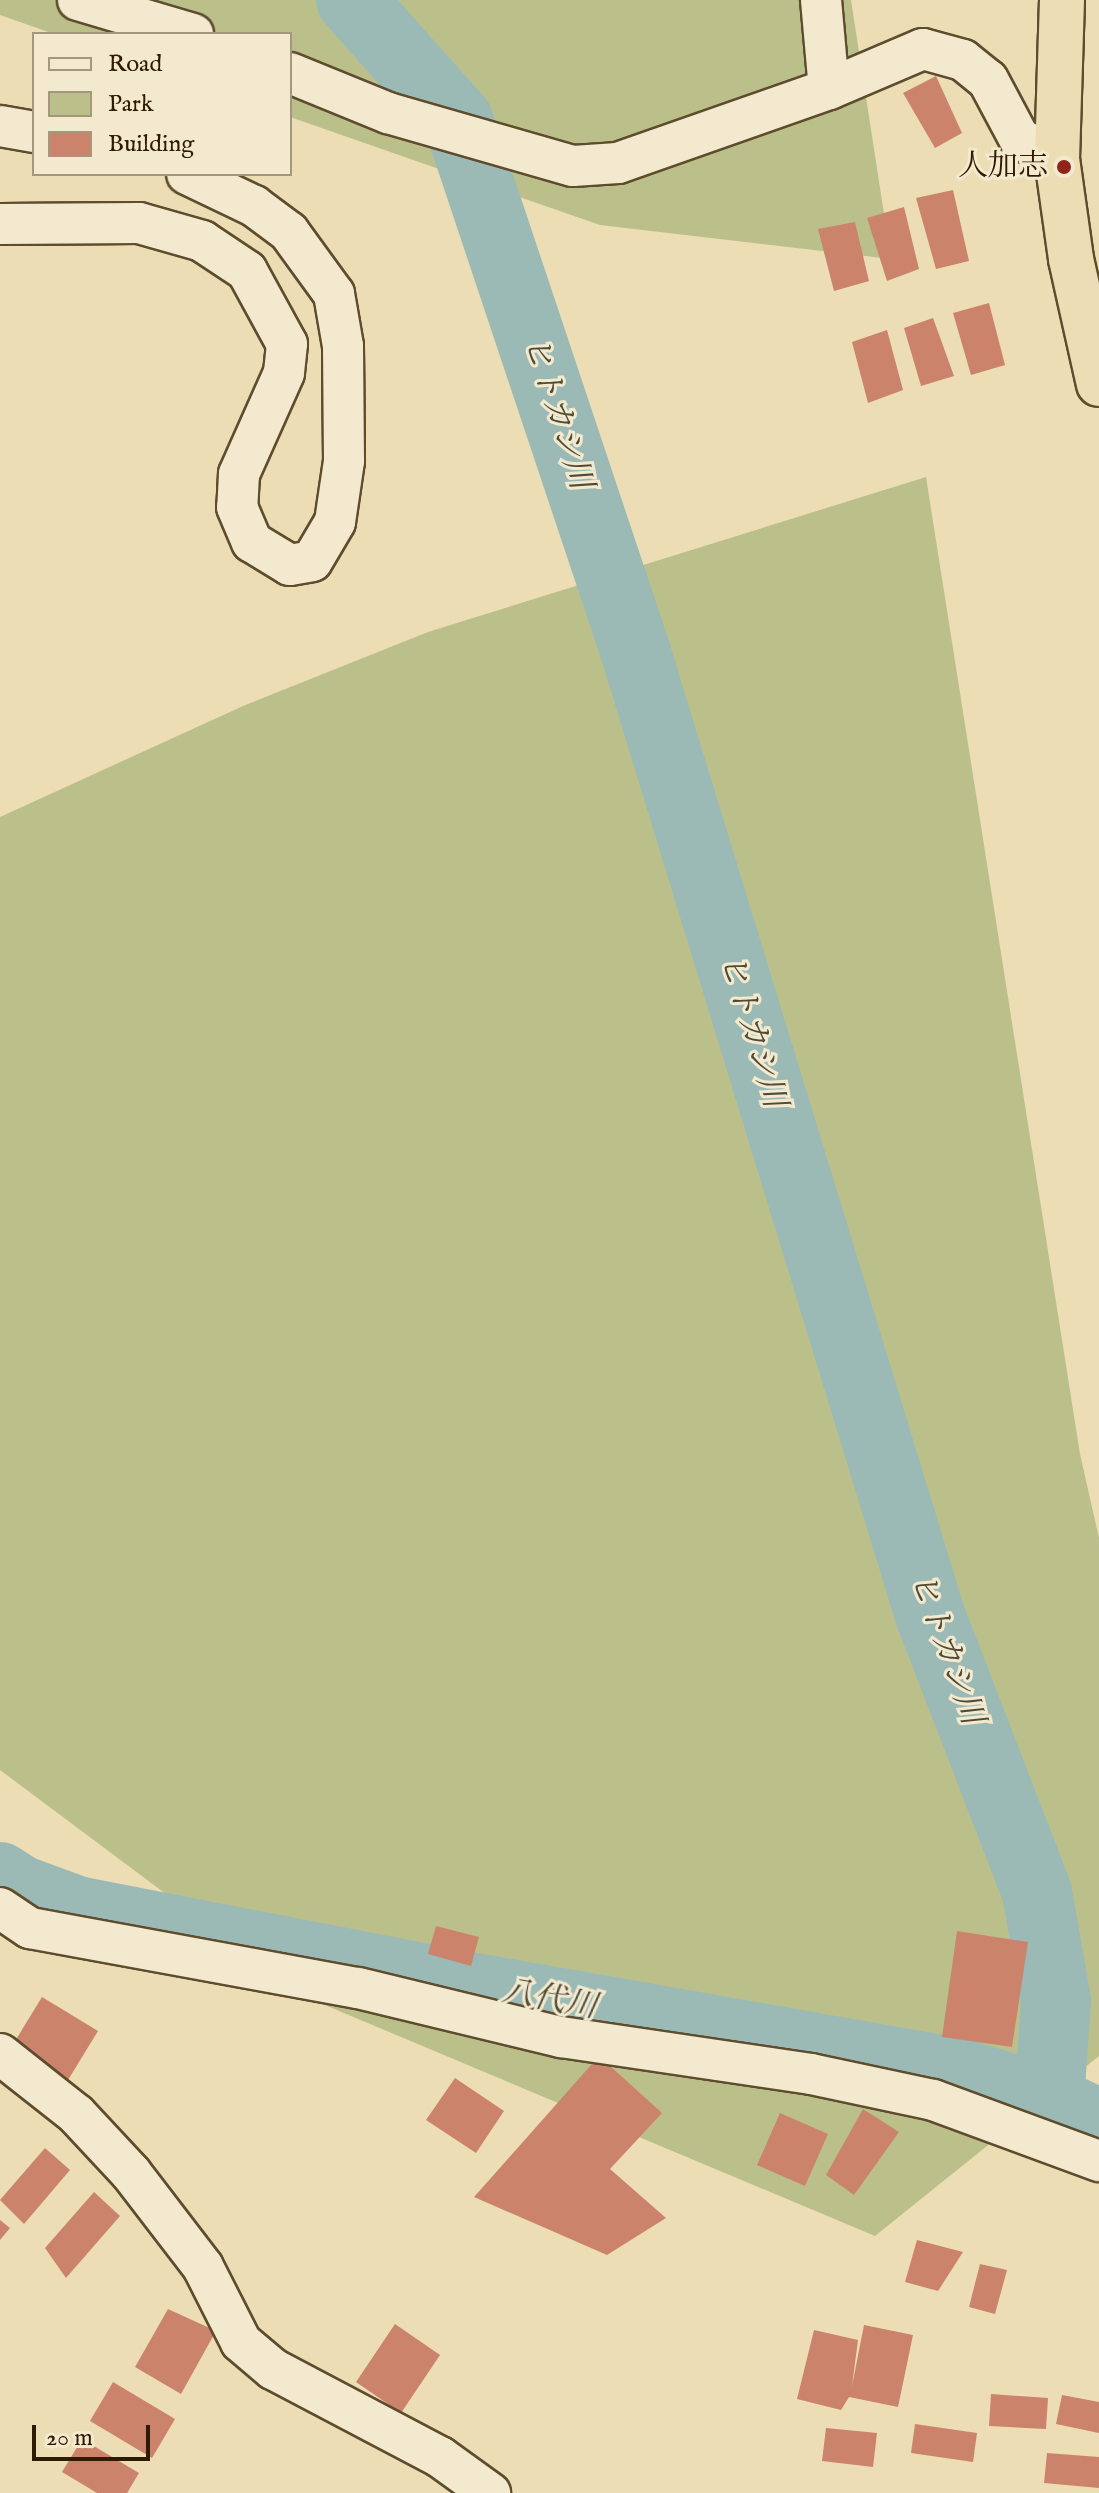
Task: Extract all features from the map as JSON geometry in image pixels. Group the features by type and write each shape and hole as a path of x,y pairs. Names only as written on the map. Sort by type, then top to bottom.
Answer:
{"highway":[{"path":"1062,0 1057,159 1071,259 1099,384"}],"street":[{"path":"78,0 186,32"},
{"path":"821,0 829,89"},
{"path":"292,74 388,113 573,166 618,163 829,89 923,49 963,60 988,80 1019,138 1057,159"},
{"path":"0,126 32,132"},
{"path":"0,224 139,223 202,241 247,271 287,344 284,373 239,474 237,507 252,542 290,565 312,561 335,522 344,461 343,346 334,294 289,232 254,206 191,176"},
{"path":"0,1908 30,1928 358,1988 561,2037 811,2074 933,2100 1099,2161"},
{"path":"0,2054 76,2114 131,2173 203,2267 241,2342 273,2369 440,2457 490,2493"}],"green space":[{"path":"0,0 851,0 891,259 600,225 292,118 292,32 48,32 0,15"},
{"path":"926,477 1080,1454 1099,1538 1099,2056 875,2236 301,1995 0,1770 0,817 243,706 428,632"}],"building":[{"path":"936,76 962,133 935,148 903,93"},
{"path":"953,190 969,261 936,269 916,198"},
{"path":"904,207 919,269 887,281 867,218"},
{"path":"855,222 869,281 834,291 818,229"},
{"path":"989,303 1005,365 971,375 953,313"},
{"path":"933,318 954,376 921,386 904,328"},
{"path":"887,330 903,390 868,403 852,342"},
{"path":"436,1926 479,1937 471,1966 428,1954"},
{"path":"957,1931 1028,1942 1012,2047 942,2037"},
{"path":"42,1997 98,2031 68,2080 12,2046"},
{"path":"599,2056 662,2113 610,2169 666,2218 607,2255 474,2197"},
{"path":"455,2078 504,2111 476,2153 426,2120"},
{"path":"863,2109 899,2132 854,2195 826,2175"},
{"path":"780,2113 828,2134 805,2186 757,2165"},
{"path":"45,2148 70,2170 24,2224 0,2200"},
{"path":"94,2192 120,2216 66,2278 45,2248"},
{"path":"0,2220 10,2228 0,2240"},
{"path":"917,2240 963,2252 938,2291 905,2282"},
{"path":"980,2264 1007,2270 995,2314 969,2307"},
{"path":"168,2309 216,2331 181,2394 135,2367"},
{"path":"395,2324 440,2355 401,2413 356,2382"},
{"path":"864,2325 913,2335 898,2407 849,2397 841,2410 797,2399 814,2330 858,2340 852,2386"},
{"path":"113,2382 175,2419 152,2458 90,2421"},
{"path":"991,2394 1048,2398 1046,2429 989,2426"},
{"path":"1062,2395 1099,2402 1099,2433 1056,2424"},
{"path":"915,2424 977,2433 973,2462 911,2453"},
{"path":"826,2428 877,2433 873,2467 822,2461"},
{"path":"82,2439 139,2473 127,2493 97,2493 62,2472"},
{"path":"1047,2453 1099,2457 1099,2488 1044,2483"}],"waterway":[{"name":"ヒトカシ川","path":"351,0 458,120 635,650 930,1615 1037,1892 1056,2001 1049,2100"},
{"name":"八代川","path":"0,1877 20,1890 77,1911 452,1984 959,2073 1049,2100 1099,2124"}],"place":[{"name":"人加志","path":"1064,167"}]}
